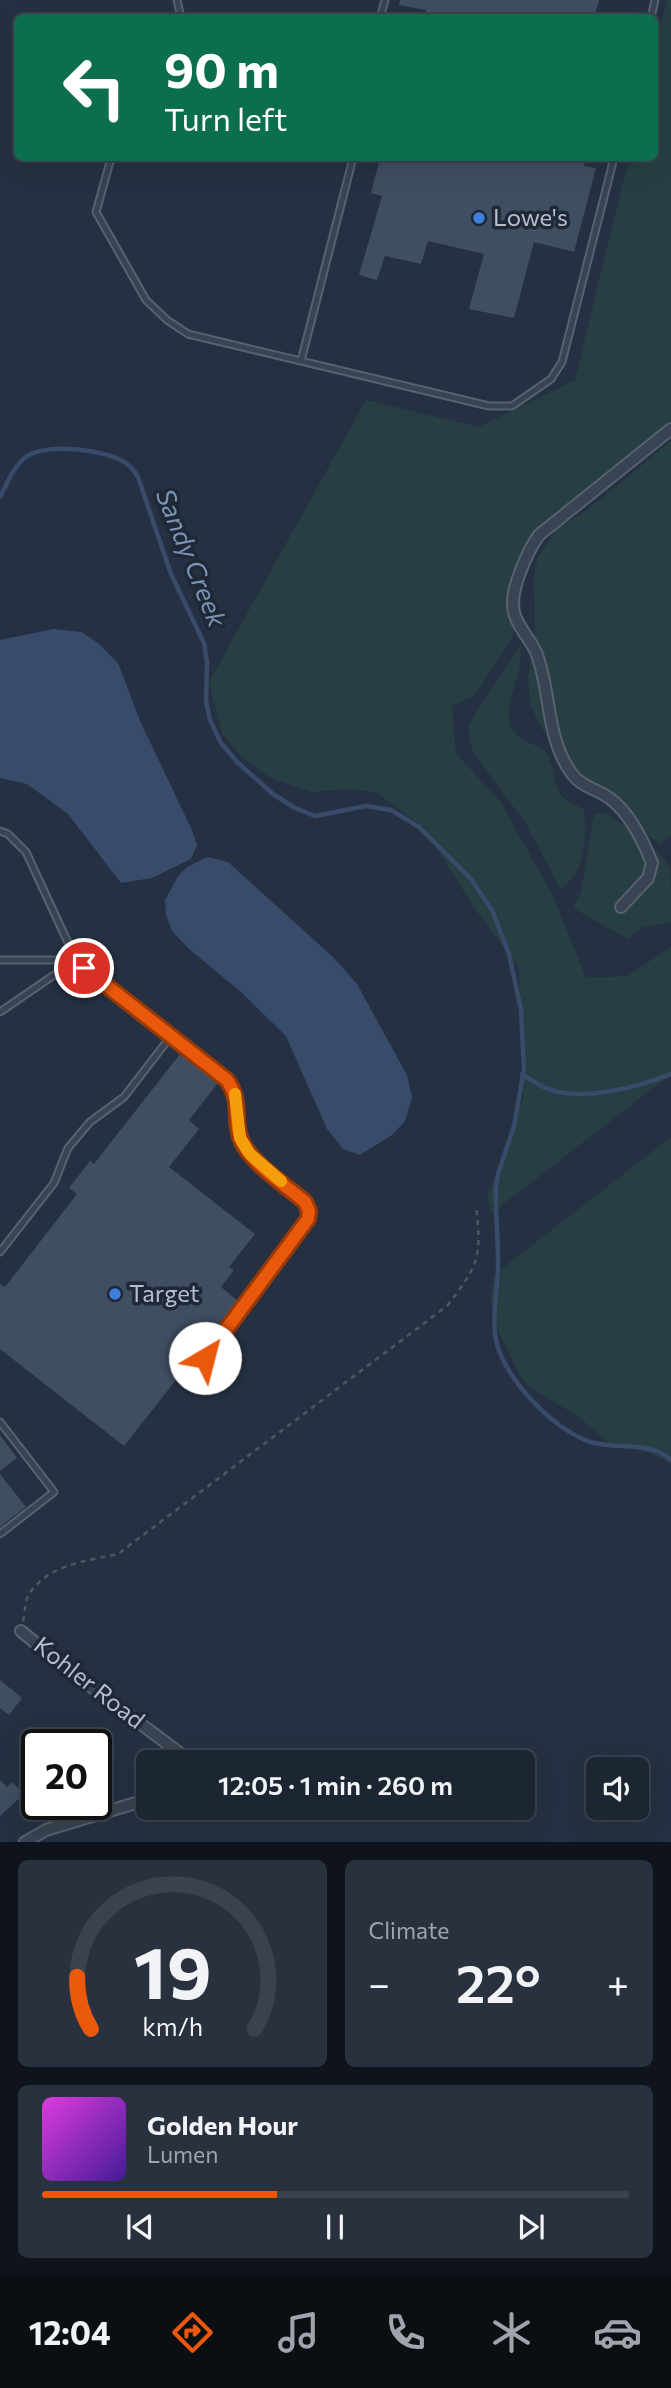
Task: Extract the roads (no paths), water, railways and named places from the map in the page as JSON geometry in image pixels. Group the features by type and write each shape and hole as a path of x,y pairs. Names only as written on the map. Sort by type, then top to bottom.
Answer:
{"street":[{"path":"621,907 648,878 652,863 645,845 623,811 574,777 563,760 551,728 550,711 535,652 514,614 513,599 531,545 539,535 671,429"},
{"name":"Kohler Road","path":"21,1631 176,1750"},
{"path":"25,1842 46,1829 136,1803"}],"lane":[{"path":"110,161 96,212 146,300 167,320 188,334 489,406 512,406 551,379 562,362 613,161"},
{"path":"301,361 352,161"},
{"path":"0,831 8,834 26,852 76,960 227,1080 235,1093 240,1138 250,1154 305,1202 309,1211 308,1219 205,1358"},
{"path":"0,960 76,960"},
{"path":"0,1012 76,960"},
{"path":"0,1252 54,1183 68,1148 90,1122 124,1097 171,1037"},
{"path":"0,1422 54,1492 0,1534"}],"water":[{"path":"54,629 81,632 98,643 118,663 141,723 191,828 197,845 191,859 152,878 121,883 68,814 27,784 0,778 0,640"},
{"path":"207,857 228,862 334,958 357,984 407,1075 412,1098 405,1121 392,1135 360,1155 343,1149 327,1129 286,1036 172,931 166,915 165,900 178,876 187,867"}],"waterway":[{"name":"Sandy Creek","path":"0,497 18,464 37,452 63,449 93,451 129,465 138,477 171,574 204,643 207,662 206,701 210,720 221,743 237,762 273,794 295,808 315,816 366,806 391,810 419,827 471,879 492,910 509,954 521,1010 524,1069 514,1126 496,1185 498,1268 494,1325 499,1350 506,1366 530,1398 544,1413 575,1435 600,1444 653,1450 671,1460"},
{"name":"Sandy Creek","path":"522,1074 551,1090 579,1094 627,1088 671,1074"}],"place":[{"name":"Lowe's","path":"479,218"},
{"name":"Target","path":"115,1294"}]}
